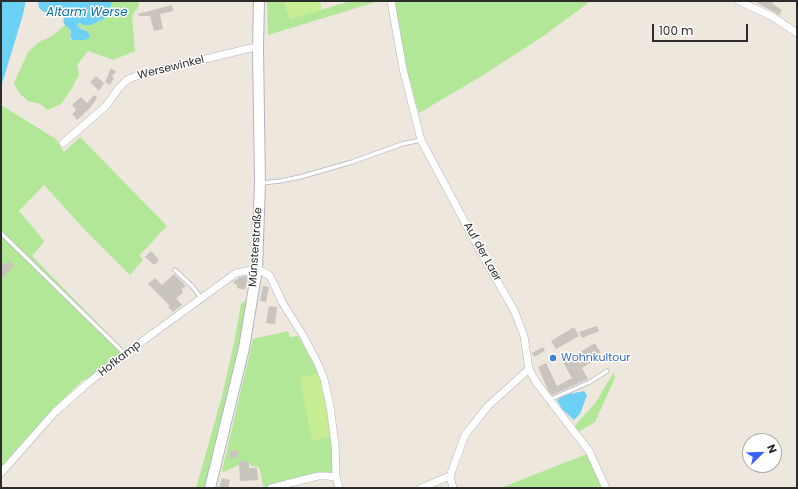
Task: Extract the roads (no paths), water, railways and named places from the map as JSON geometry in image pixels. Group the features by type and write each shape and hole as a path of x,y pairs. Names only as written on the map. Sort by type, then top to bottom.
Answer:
{"main road":[{"name":"Münsterstraße","path":"210,488 244,348 257,269 260,183 258,48 259,1"}],"street":[{"name":"Auf der Laer","path":"391,1 420,140 480,251 514,310 524,336 529,369 549,400 589,451 606,488"},
{"path":"739,1 773,17 797,33"},
{"name":"Wersewinkel","path":"63,143 106,106 118,89 127,80 136,76 226,54 251,48 258,48"},
{"path":"257,269 269,275 282,302 304,337 318,364 324,380 332,421 335,444 336,478 339,488"},
{"name":"Hofkamp","path":"1,473 55,412 88,383 125,354 236,273 257,269"},
{"path":"453,488 450,476 465,435 488,406 529,369"},
{"path":"272,488 318,476 336,478"},
{"path":"421,488 450,476"}],"lane":[{"path":"260,183 300,177 402,144 420,140"},
{"path":"1,233 125,354"},
{"path":"176,270 201,298"},
{"path":"549,400 590,382 607,371"}],"water":[{"path":"1,1 26,1 1,87"},
{"name":"Altarm Werse","path":"38,1 111,1 112,3 106,18 91,25 79,23 77,25 81,29 88,32 90,35 89,38 85,40 72,40 70,36 71,31 63,21 65,15 44,12 39,8"},
{"path":"584,391 587,395 580,414 574,420 562,409 557,400 565,395"}],"place":[{"name":"Wohnkultour","path":"553,358"}]}
